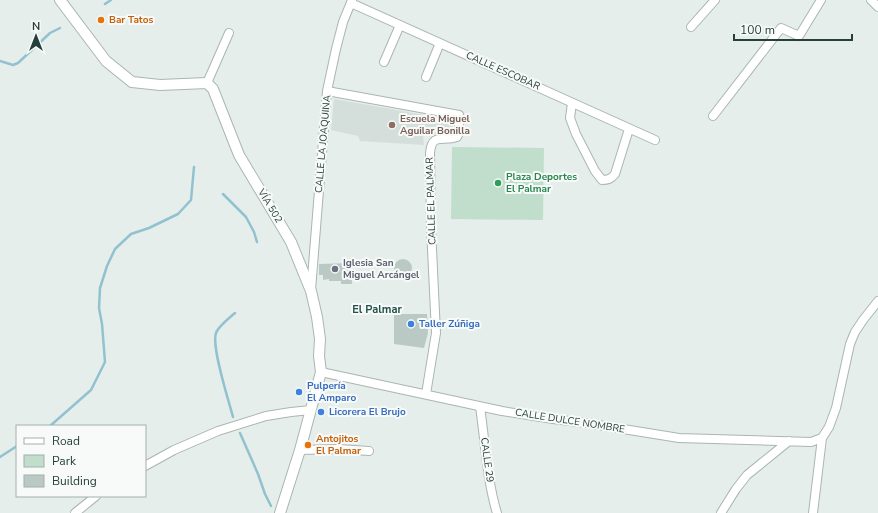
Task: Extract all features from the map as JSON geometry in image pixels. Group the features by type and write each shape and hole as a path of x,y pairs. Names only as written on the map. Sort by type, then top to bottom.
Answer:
{"street":[{"path":"60,0 106,61 132,82 160,85 207,83 229,32"},
{"path":"691,27 715,0"},
{"path":"713,116 781,28 799,36 821,0"},
{"path":"871,0 878,7"},
{"name":"CALLE ESCOBAR","path":"351,1 400,25 655,140"},
{"name":"CALLE LA JOAQUINA","path":"311,291 327,91 343,22 351,1"},
{"path":"384,62 400,25"},
{"path":"426,77 440,43"},
{"name":"VÍA 502","path":"207,83 213,89 239,155 291,242 311,291 317,317 320,339 319,356 321,372 300,450 280,513"},
{"name":"CALLE EL PALMAR","path":"327,91 459,115 459,133 457,137 452,139 439,139 433,142 430,146 431,228 436,333 426,394"},
{"path":"572,103 570,118 576,134 595,171 602,180 607,180 615,174 629,129"},
{"path":"813,513 822,438 829,427 836,408 850,344 855,332 878,301"},
{"name":"CALLE DULCE NOMBRE","path":"321,372 480,407 678,438 811,442 822,438"},
{"name":"CALLE 29","path":"480,407 489,477 497,513"},
{"path":"146,465 174,450 218,431 266,416 311,410"},
{"path":"721,513 747,475 788,441"},
{"path":"300,450 338,449 369,451"},
{"path":"75,513 95,497"}],"shaded area":[{"name":"Escuela Miguel Aguilar Bonilla","path":"334,99 453,120 453,133 423,136 424,145 360,141 358,136 331,130"}],"green space":[{"name":"Plaza Deportes El Palmar","path":"452,147 544,148 543,220 451,219"}],"building":[{"path":"399,259 407,259 412,264 410,275 407,277 399,277 394,272 394,264"},
{"name":"Iglesia San Miguel Arcángel","path":"351,263 352,284 341,284 341,281 329,281 329,279 323,280 323,275 319,275 319,264"},
{"name":"Taller Zúñiga","path":"394,314 427,314 428,333 424,348 394,344"}],"waterway":[{"path":"105,4 111,0"},
{"path":"0,61 13,65 18,63 50,33 60,28"},
{"path":"51,425 91,390 105,362 102,324 99,308 100,288 107,266 115,249 131,234 149,228 178,214 191,200 194,167"},
{"path":"223,194 246,217 254,232 257,242"},
{"path":"233,417 218,361 215,340 216,333 219,328 235,313"},
{"path":"240,433 271,506"},
{"path":"0,457 16,447"}],"place":[{"name":"Bar Tatos","path":"101,20"},
{"name":"Escuela Miguel Aguilar Bonilla","path":"392,125"},
{"name":"Plaza Deportes El Palmar","path":"498,183"},
{"name":"Iglesia San Miguel Arcángel","path":"335,269"},
{"name":"Taller Zúñiga","path":"411,324"},
{"name":"Pulpería El Amparo","path":"299,392"},
{"name":"Licorera El Brujo","path":"321,412"},
{"name":"Antojitos El Palmar","path":"308,445"}],"district":[{"name":"El Palmar","path":"377,309"}]}
